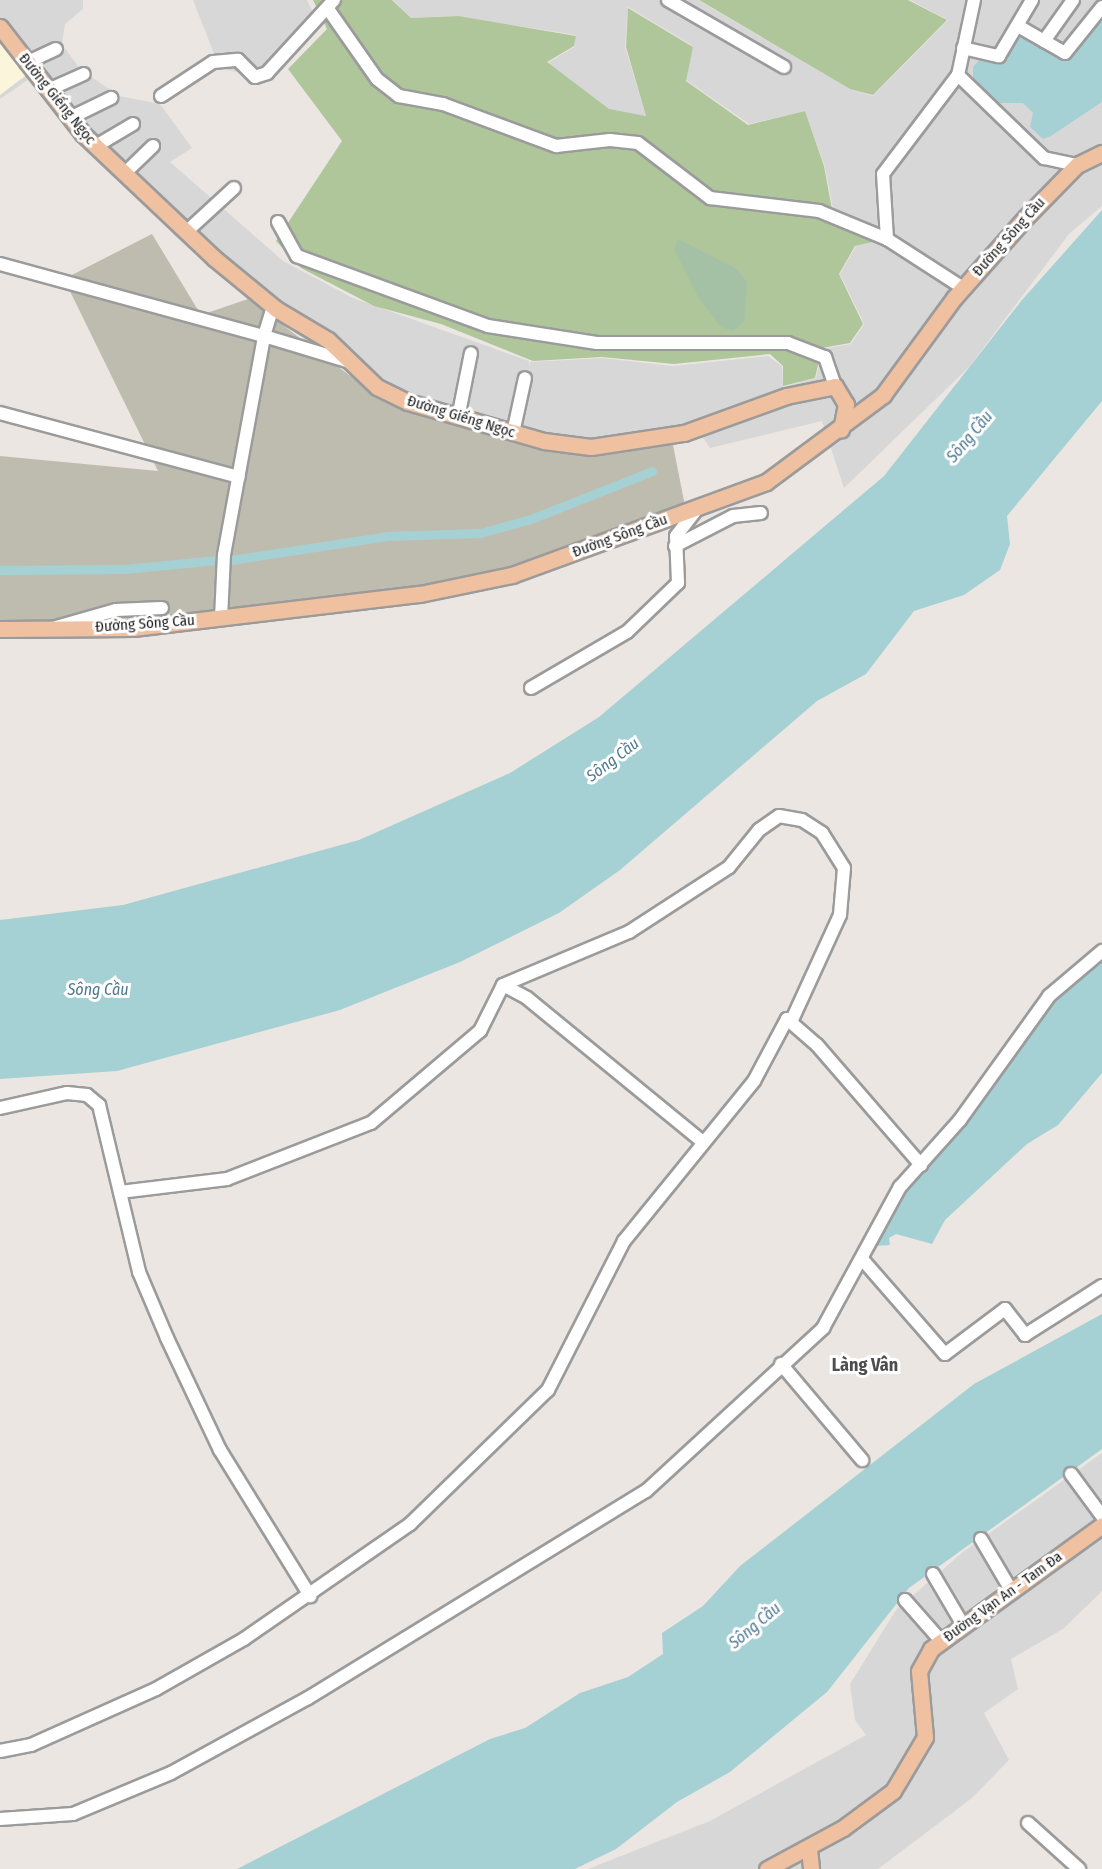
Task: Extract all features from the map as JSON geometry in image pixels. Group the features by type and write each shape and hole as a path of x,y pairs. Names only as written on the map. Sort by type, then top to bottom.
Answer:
{"main road":[{"name":"Đường Giếng Ngọc","path":"0,27 70,118 186,232 273,307 328,340 377,387 458,418 513,433 591,447 624,444 684,433 786,396 835,386"},
{"name":"Đường Sông Cầu","path":"0,629 133,628 420,594 512,575 766,482 841,429 883,395 963,288 1077,165 1102,153"},
{"path":"835,386 846,404 841,429"},
{"name":"Đường Vạn An - Tam Đa","path":"809,1849 876,1807 910,1767 925,1737 920,1679 925,1659 941,1641 1102,1525"},
{"path":"780,1867 809,1849 811,1869"}],"street":[{"path":"668,0 784,67"},
{"path":"887,239 883,174 958,75 974,0"},
{"path":"963,48 999,56 1032,0"},
{"path":"1044,41 1073,0"},
{"path":"161,96 213,62 238,60 255,77 267,73 331,5 377,79 399,96 443,104 519,137 556,146 610,140 638,143 710,198 809,209 887,239 963,288"},
{"path":"1018,26 1044,41 1070,51 1102,7"},
{"path":"26,63 56,49"},
{"path":"48,90 84,74"},
{"path":"958,75 1044,158 1077,165"},
{"path":"70,118 111,98"},
{"path":"96,146 133,124"},
{"path":"125,173 153,146"},
{"path":"186,232 234,188"},
{"path":"278,222 297,256 488,326 597,343 788,343 825,357 835,386"},
{"path":"0,264 264,336 351,363"},
{"path":"220,618 239,477 264,336 273,307"},
{"path":"458,418 471,353"},
{"path":"513,433 525,378"},
{"path":"0,413 239,477"},
{"path":"531,688 612,643 650,612 678,583 676,536 698,508"},
{"path":"675,546 734,516 761,513"},
{"path":"49,630 116,610 162,608"},
{"path":"0,1751 31,1744 156,1689 310,1596 345,1565 410,1524 548,1390 624,1241 754,1081 791,1022 840,915 844,868 822,833 802,820 779,816 759,830 729,867 629,932 503,985 480,1031 371,1123 227,1179 120,1192"},
{"path":"0,1819 53,1818 92,1808 171,1773 308,1698 646,1491 781,1364 823,1328 894,1197 974,1102 1049,996 1102,951"},
{"path":"503,985 527,998 703,1142"},
{"path":"791,1022 921,1165"},
{"path":"0,1108 67,1093 87,1095 99,1106 106,1125 139,1272 167,1338 220,1450 310,1596"},
{"path":"862,1259 945,1354 1005,1310 1025,1335 1102,1286"},
{"path":"781,1364 862,1460"},
{"path":"1071,1474 1102,1516"},
{"path":"981,1539 1011,1590"},
{"path":"933,1574 963,1625"},
{"path":"905,1600 941,1641"},
{"path":"1028,1823 1079,1869"}],"shaded area":[{"path":"0,0 83,0 83,9 65,24 62,44 80,69 119,96 160,104 192,148 170,162 283,261 353,298 529,361 529,367 530,362 602,358 673,366 768,356 782,366 783,387 816,378 822,349 851,344 864,324 840,274 856,246 877,241 835,219 825,167 805,111 749,124 686,80 693,46 628,7 625,47 646,116 607,110 544,65 574,47 576,35 452,16 411,18 393,0 698,0 850,89 873,96 948,20 910,0 1102,0 1102,206 1069,234 969,367 844,488 822,421 710,448 700,433 567,449 371,388 262,308 177,238 29,79 0,99"},
{"path":"193,0 307,0 319,25 266,77 220,69"},
{"path":"0,32 29,73 0,95"},
{"path":"152,234 201,315 248,299 361,384 386,395 566,451 672,440 687,516 409,600 0,633 0,456 158,471 64,279"},
{"path":"1102,1453 1102,1591 1063,1629 1011,1659 1018,1689 984,1713 1009,1760 972,1798 878,1869 588,1869 710,1821 866,1735 855,1720 850,1684 896,1610 963,1552"}],"green space":[{"path":"313,0 392,0 411,18 458,16 576,36 574,46 547,62 609,109 646,116 626,47 628,8 693,47 686,81 748,125 805,111 824,166 834,220 877,241 855,246 839,274 863,324 850,343 822,348 815,378 783,386 783,366 770,354 674,364 602,357 533,361 441,324 374,306 301,268 276,241 342,141 288,69 327,29"},
{"path":"699,0 908,0 947,20 873,95 850,89"},
{"path":"678,239 737,269 747,283 744,322 733,331 721,327 698,297 674,249"}],"water":[{"path":"1102,14 1102,102 1051,136 1043,139 1030,127 1033,113 1023,103 996,103 973,80 973,67 981,58 1001,59 1017,32 1062,57"},
{"name":"Sông Cầu","path":"1102,210 1102,401 1007,516 1010,544 1000,570 964,595 914,611 866,674 817,701 620,870 559,913 460,962 340,1010 117,1071 0,1079 0,920 123,905 359,840 510,773 599,717 884,476 1022,300"},
{"path":"1102,960 1102,1073 1058,1125 1027,1144 945,1220 932,1244 896,1234 889,1238 890,1245 874,1246 902,1193 1001,1077 1049,1007"},
{"name":"Sông Cầu","path":"1102,1314 1102,1449 909,1588 827,1692 730,1772 677,1802 616,1849 575,1869 237,1869 490,1739 525,1728 580,1693 628,1677 663,1654 662,1633 703,1606 740,1566 974,1384"}],"waterway":[{"path":"231,560 387,536 480,533 531,519 652,471"},
{"path":"0,570 125,569 217,560"}],"district":[{"name":"Làng Vân","path":"865,1365"}]}
